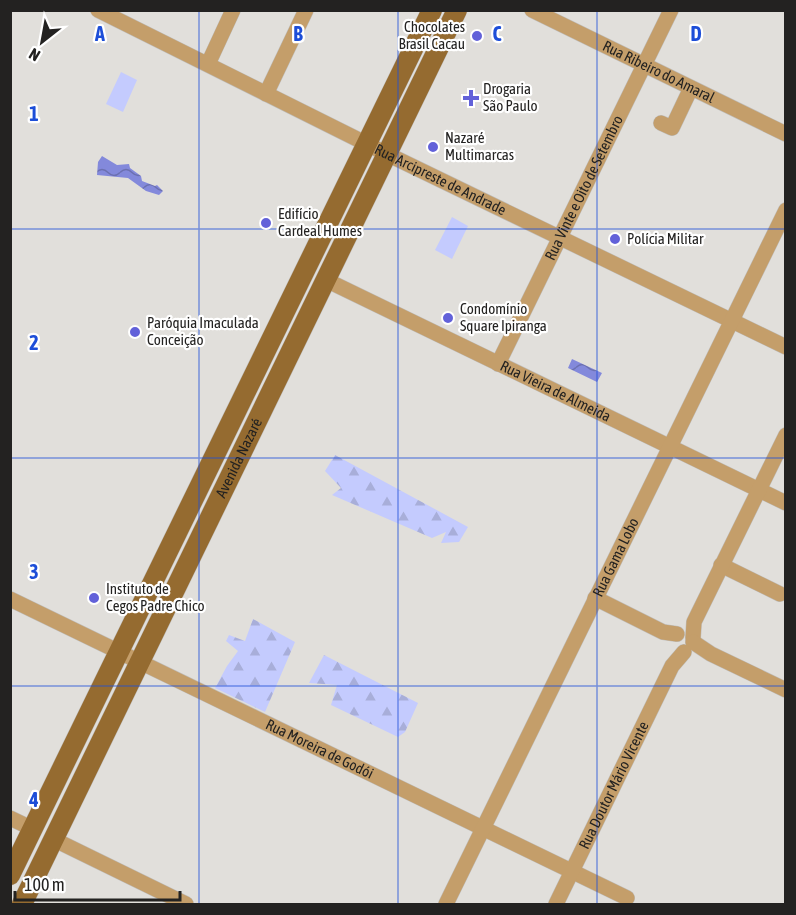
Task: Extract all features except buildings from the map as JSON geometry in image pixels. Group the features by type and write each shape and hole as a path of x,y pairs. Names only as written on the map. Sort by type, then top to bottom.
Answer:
{"main road":[{"name":"Avenida Nazaré","path":"10,875 432,10"},
{"name":"Avenida Nazaré","path":"22,904 457,10"}],"street":[{"path":"208,64 233,10"},
{"path":"266,94 306,10"},
{"name":"Rua Ribeiro do Amaral","path":"532,10 786,134"},
{"name":"Rua Vinte e Oito de Setembro","path":"498,364 671,10"},
{"name":"Rua Arcipreste de Andrade","path":"108,12 387,154 786,347"},
{"path":"661,123 672,128 691,88"},
{"name":"Rua Gama Lobo","path":"446,904 786,210"},
{"name":"Rua Vieira de Almeida","path":"326,280 786,503"},
{"name":"Rua Doutor Mário Vicente","path":"556,904 672,666 681,641 694,622 786,435"},
{"path":"721,565 780,594"},
{"path":"595,598 786,690"},
{"name":"Rua Moreira de Godói","path":"10,599 627,898"},
{"path":"10,818 33,829"},
{"path":"54,839 186,904"}],"green space":[{"path":"121,72 137,80 123,112 106,104"},
{"path":"452,217 468,226 452,259 435,250"},
{"path":"335,455 468,527 459,542 441,543 446,532 432,538 332,495 341,488 325,471"},
{"path":"253,619 295,642 265,712 215,688 238,651 226,641 229,635 245,641"},
{"path":"324,655 418,703 405,732 398,737 331,705 337,685 309,683"}],"water":[{"path":"102,156 117,165 129,164 130,168 141,176 142,181 157,185 163,191 159,195 146,191 128,178 97,175 98,162"},
{"path":"572,359 602,373 597,382 568,368"}],"place":[{"name":"Chocolates Brasil Cacau","path":"477,36"},
{"name":"Drogaria São Paulo","path":"471,98"},
{"name":"Nazaré Multimarcas","path":"433,147"},
{"name":"Edifício Cardeal Humes","path":"266,223"},
{"name":"Polícia Militar","path":"615,239"},
{"name":"Condomínio Square Ipiranga","path":"448,318"},
{"name":"Paróquia Imaculada Conceição","path":"135,332"},
{"name":"Instituto de Cegos Padre Chico","path":"94,598"}]}
